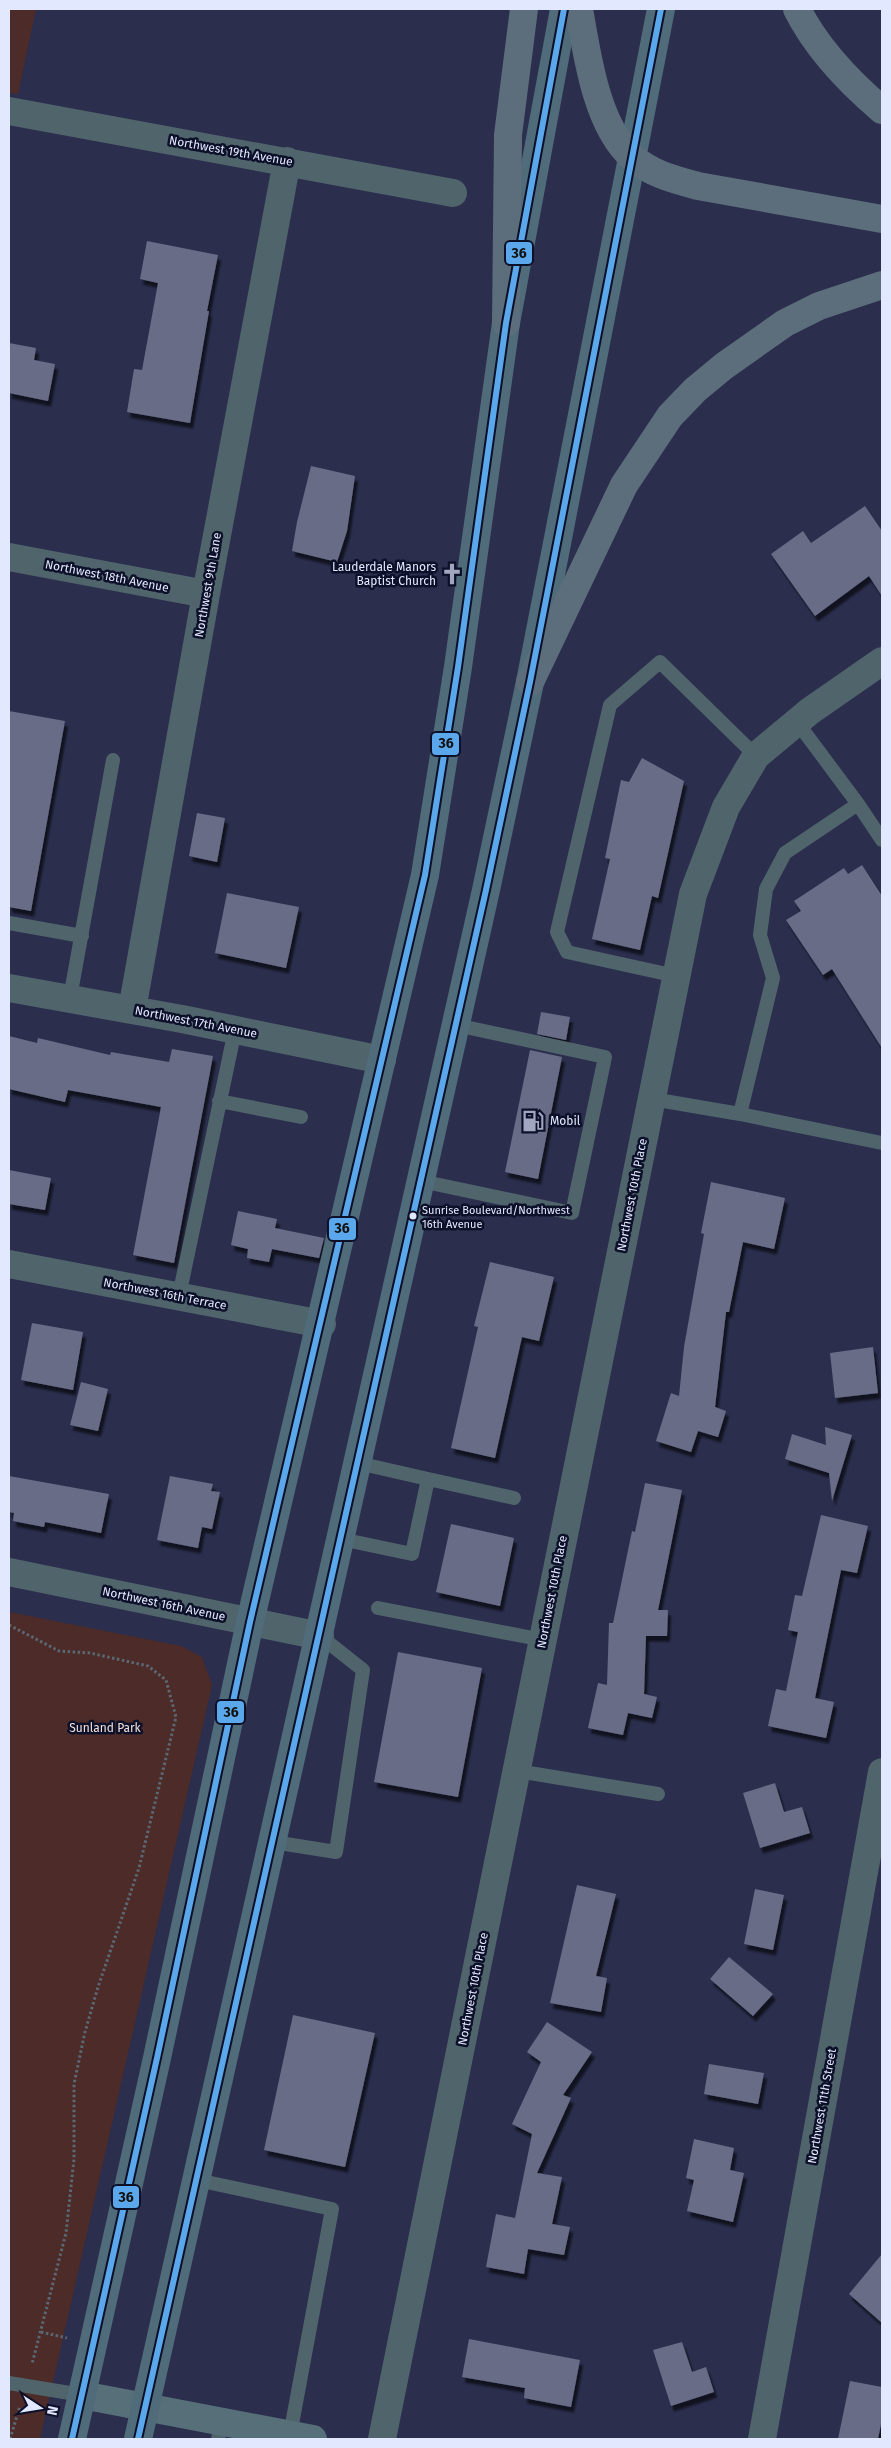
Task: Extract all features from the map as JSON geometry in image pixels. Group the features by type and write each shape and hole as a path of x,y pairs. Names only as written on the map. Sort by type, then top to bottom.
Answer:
{"highway":[{"path":"506,323 508,136 524,9"},
{"path":"579,9 594,84 614,133 632,157 669,179 698,186 882,219"},
{"path":"797,9 818,43 838,68 882,110"},
{"path":"530,682 624,485 670,416 695,390 724,366 785,323 819,306 882,285"}],"main road":[{"path":"72,2439 250,1622 322,1324 425,875 458,667 506,323 564,9"},
{"path":"138,2439 320,1636 530,682 661,9"}],"street":[{"name":"Northwest 19th Avenue","path":"9,111 286,161 454,194"},
{"name":"Northwest 9th Lane","path":"132,1010 286,161"},
{"name":"Northwest 18th Avenue","path":"9,557 206,594"},
{"name":"Northwest 10th Place","path":"382,2439 693,894 726,807 756,756 797,722 882,661"},
{"name":"Northwest 17th Avenue","path":"9,988 70,998 382,1060"},
{"name":"Northwest 16th Terrace","path":"9,1264 322,1324"},
{"name":"Northwest 16th Avenue","path":"9,1572 320,1636"},
{"name":"Northwest 11th Street","path":"762,2439 882,1772"},
{"path":"82,2395 145,2407 220,2431 301,2437"}],"lane":[{"path":"676,976 567,952 557,932 610,705 660,662 756,756"},
{"path":"797,722 858,804 882,840"},
{"path":"70,998 113,760"},
{"path":"740,1114 773,978 760,935 766,889 786,853 858,804"},
{"path":"9,922 82,936"},
{"path":"421,1181 572,1213 606,1057 456,1025"},
{"path":"178,1296 235,1030"},
{"path":"652,1099 740,1114 882,1143"},
{"path":"219,1101 301,1117"},
{"path":"358,1464 514,1498"},
{"path":"341,1539 412,1554 428,1479"},
{"path":"378,1608 543,1640"},
{"path":"273,1842 336,1852 363,1670 320,1636"},
{"path":"517,1770 658,1794"},
{"path":"197,2180 332,2210 301,2437"},
{"path":"9,2383 82,2395"}],"path":[{"path":"9,1626 59,1651 90,1654 148,1666 166,1680 176,1717 140,1868 98,1987 85,2032 74,2084 74,2159 66,2233 26,2386 10,2439"}],"green space":[{"path":"9,9 36,9 18,94 9,93"},
{"name":"Sunland Park","path":"9,1612 181,1646 202,1657 212,1685 40,2439 9,2439"}],"building":[{"path":"147,241 218,255 207,311 209,311 190,423 127,412 134,369 142,370 158,283 140,279"},
{"path":"9,343 36,348 34,360 55,364 48,401 9,393"},
{"path":"311,466 355,476 347,531 337,562 292,551"},
{"path":"865,506 882,531 882,596 869,576 815,616 771,554 803,531 811,543"},
{"path":"9,711 65,721 31,911 9,907"},
{"path":"642,758 684,781 658,898 652,896 640,950 592,939 610,859 605,858 621,780 629,782"},
{"path":"197,813 225,818 217,862 189,856"},
{"path":"862,865 882,896 882,1048 832,969 823,975 786,920 801,911 794,901 844,868 848,874"},
{"path":"227,893 299,907 286,968 215,953"},
{"path":"541,1012 570,1017 566,1040 537,1034"},
{"path":"9,1036 37,1043 38,1038 110,1055 111,1052 169,1062 172,1049 213,1056 174,1263 133,1255 161,1107 68,1090 65,1102 9,1089"},
{"path":"530,1050 562,1057 538,1179 505,1172"},
{"path":"9,1170 51,1178 45,1210 9,1204"},
{"path":"711,1182 785,1198 774,1249 743,1242 729,1312 726,1312 715,1407 726,1411 718,1437 698,1431 691,1452 656,1441 671,1393 679,1396 684,1347 704,1234 701,1233"},
{"path":"238,1211 277,1219 275,1228 324,1238 319,1258 272,1249 269,1262 247,1258 248,1249 231,1245"},
{"path":"490,1262 554,1277 539,1341 522,1337 495,1458 451,1448 478,1327 474,1326"},
{"path":"32,1323 83,1332 73,1390 21,1380"},
{"path":"873,1347 878,1393 835,1398 830,1353"},
{"path":"81,1382 108,1389 98,1431 70,1425"},
{"path":"825,1427 852,1435 832,1501 829,1473 785,1459 792,1434 826,1445"},
{"path":"9,1476 109,1494 101,1533 45,1522 44,1527 13,1521 14,1513 9,1512"},
{"path":"170,1476 213,1484 211,1491 220,1492 212,1529 202,1527 198,1548 157,1540"},
{"path":"645,1483 682,1490 658,1610 668,1610 667,1636 646,1636 644,1694 657,1697 652,1718 628,1713 623,1735 588,1728 598,1683 607,1685 609,1623 613,1623 632,1531 635,1532"},
{"path":"821,1515 868,1526 857,1573 841,1570 815,1698 834,1702 826,1738 768,1726 776,1689 786,1691 798,1632 788,1630 795,1595 802,1596"},
{"path":"451,1524 514,1538 500,1606 436,1592"},
{"path":"398,1652 482,1668 458,1797 374,1782"},
{"path":"775,1783 784,1812 802,1807 810,1833 760,1848 743,1793"},
{"path":"577,1885 616,1894 596,1976 607,1978 601,2012 550,2003"},
{"path":"755,1889 784,1895 773,1950 744,1944"},
{"path":"729,1957 773,1994 753,2016 710,1979"},
{"path":"293,2015 375,2033 345,2167 264,2150"},
{"path":"547,2022 592,2052 563,2095 571,2098 537,2173 562,2177 552,2224 570,2227 564,2255 528,2249 524,2274 486,2267 496,2214 515,2218 532,2134 512,2124 541,2062 527,2052"},
{"path":"709,2064 764,2073 758,2104 704,2094"},
{"path":"694,2139 734,2148 730,2170 744,2173 733,2222 687,2211 694,2180 686,2178"},
{"path":"882,2254 882,2323 849,2294"},
{"path":"469,2339 580,2360 571,2407 524,2398 525,2388 462,2377"},
{"path":"682,2342 692,2372 706,2367 714,2392 671,2406 653,2350"},
{"path":"850,2381 882,2387 882,2419 878,2439 838,2439"}],"transit line":[{"name":"36","path":"72,2439 157,2058 250,1622 425,875 458,667 506,323 564,9"},
{"name":"36","path":"138,2439 486,890 530,682 661,9"}],"place":[{"name":"Lauderdale Manors Baptist Church","path":"452,574"},
{"name":"Mobil","path":"533,1121"},
{"name":"Sunrise Boulevard/Northwest 16th Avenue","path":"413,1216"}]}
